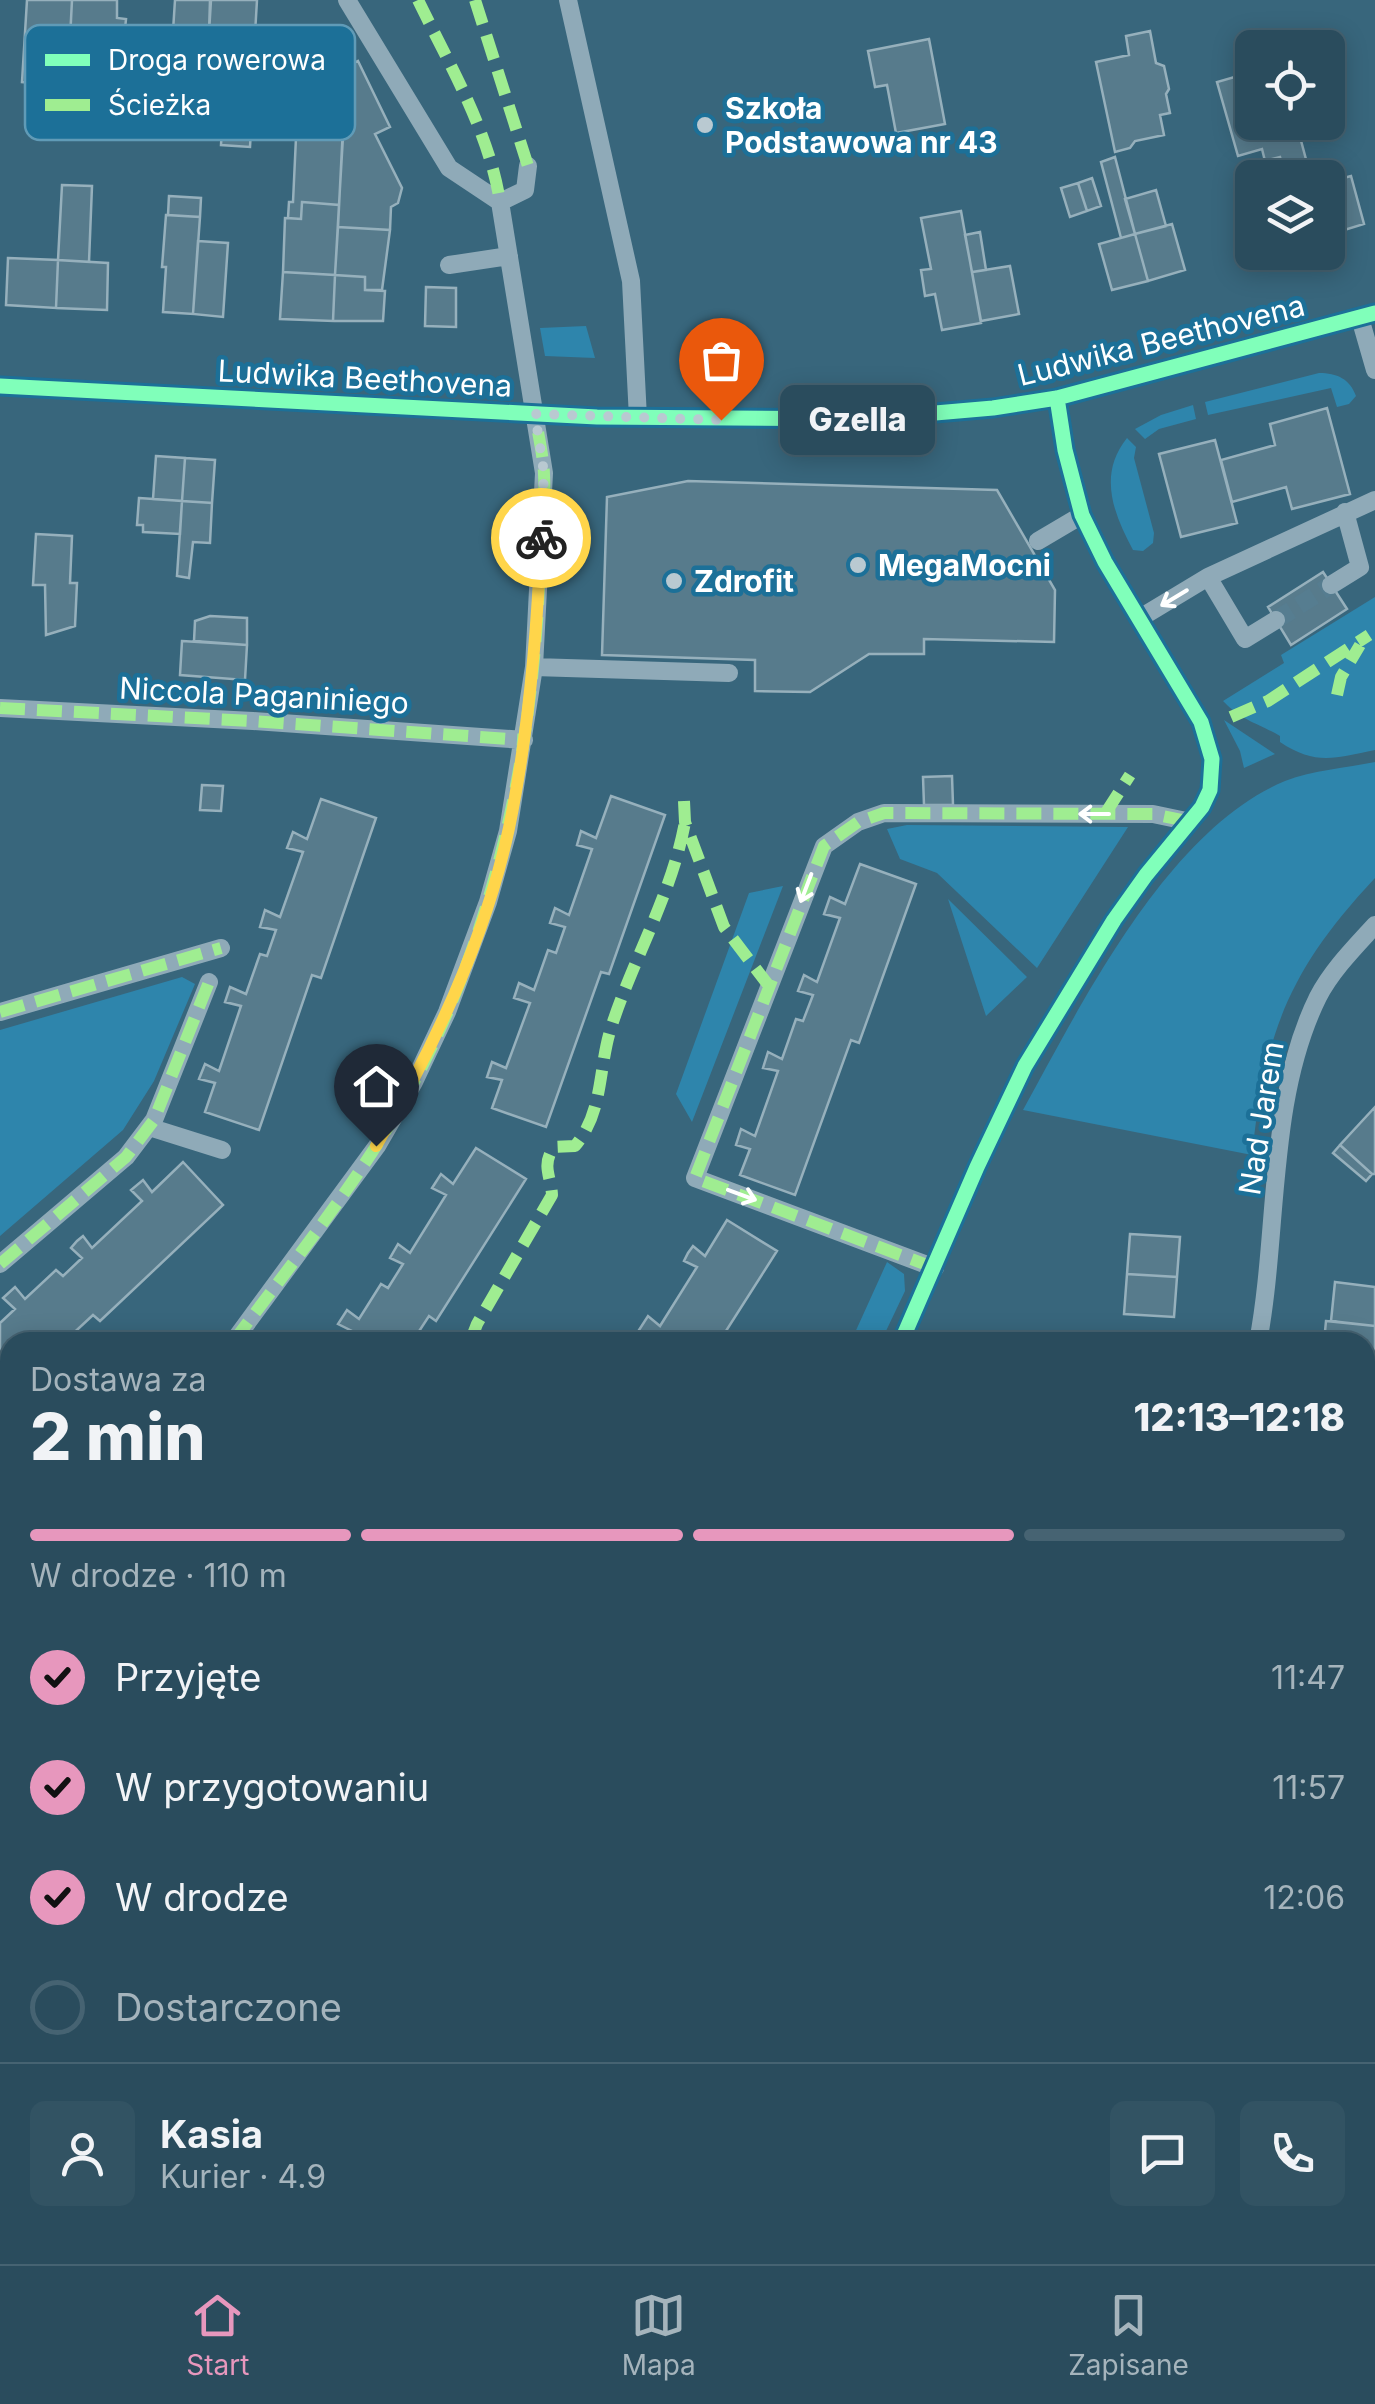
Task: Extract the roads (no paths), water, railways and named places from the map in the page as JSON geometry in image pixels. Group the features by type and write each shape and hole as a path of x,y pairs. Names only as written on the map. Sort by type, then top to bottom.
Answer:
{"street":[{"path":"240,1332 376,1146 448,1012 488,902 508,831 534,667 544,473 500,202 448,168 348,0"},
{"path":"568,0 631,281 638,418"},
{"path":"500,202 525,190 528,166"},
{"path":"449,266 510,256"},
{"path":"1368,316 1375,370"},
{"name":"Ludwika Beethovena","path":"0,386 638,418 866,419 1057,398 1368,316"},
{"path":"906,1332 1025,1066 1114,920 1191,822 1210,790 1212,759 1208,741 1188,698 1105,562 1082,514 1064,450 1057,398"},
{"path":"1140,618 1208,577 1375,500"},
{"path":"1331,584 1360,567 1344,512"},
{"path":"1038,541 1082,514"},
{"path":"1208,577 1246,639 1276,620"},
{"path":"534,667 729,673"},
{"name":"Niccola Paganiniego","path":"0,708 253,720 524,740"},
{"path":"935,1268 696,1178 824,846 858,822 884,814 1153,814 1191,822"},
{"name":"Nad Jarem","path":"1259,1332 1290,1077 1320,993 1375,925"},
{"path":"0,1012 220,948"},
{"path":"0,1264 126,1157 149,1127 176,1072 209,982"},
{"path":"149,1127 222,1150"}],"tunnel":[{"path":"1276,620 1331,585"}],"place":[{"name":"Szkoła Podstawowa nr 43","path":"705,125"},
{"name":"Gzella","path":"721,420"},
{"name":"MegaMocni","path":"858,565"},
{"name":"Zdrofit","path":"674,581"}]}
